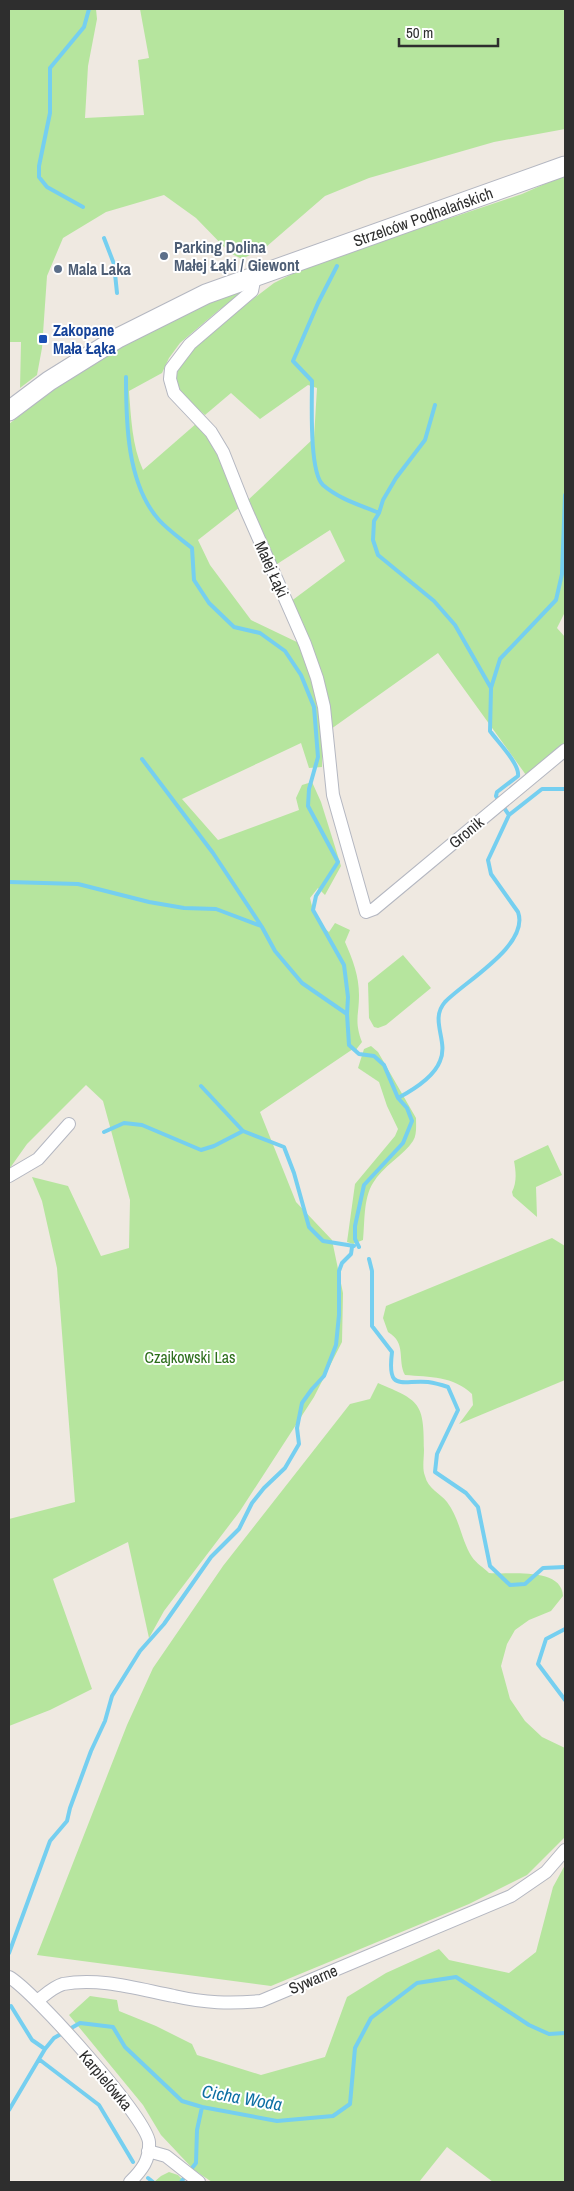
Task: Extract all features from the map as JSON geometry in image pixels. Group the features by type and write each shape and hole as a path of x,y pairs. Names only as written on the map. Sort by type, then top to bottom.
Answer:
{"main road":[{"name":"Strzelców Podhalańskich","path":"9,411 49,381 118,338 206,294 500,191 565,166"}],"street":[{"name":"Małej Łąki","path":"255,276 252,291 190,344 171,369 170,379 174,393 211,432 223,452 244,505 305,644 317,678 324,707 333,795 366,912"},
{"name":"Gronik","path":"366,912 374,909 565,750"},
{"path":"9,1176 38,1158 69,1124"},
{"name":"Sywarne","path":"38,2001 57,1987 77,1983 108,1983 176,1997 228,2004 261,2001 511,1896 546,1872 565,1850"},
{"name":"Karpielówka","path":"9,1977 26,1989 38,2001 131,2109 142,2126 148,2141 148,2151"},
{"path":"130,2182 146,2164 148,2151 166,2156 199,2182"}],"green space":[{"path":"9,9 96,9 97,19 88,66 85,118 144,115 138,60 149,58 140,9 565,9 565,129 494,142 369,178 325,196 266,247 242,259 230,253 196,218 164,195 106,212 63,238 47,276 42,348 37,375 20,388 21,342 9,342"},
{"path":"565,175 565,612 557,628 565,637 565,745 526,775 438,653 331,729 290,602 345,561 330,530 274,566 246,502 314,438 317,388 308,385 260,419 231,393 205,415 182,395 176,380 179,362 202,338 274,283 308,266 522,194"},
{"name":"Czajkowski Las","path":"240,290 238,297 219,310 180,343 169,358 162,373 129,391 131,421 136,451 143,470 197,423 216,448 240,507 198,540 210,565 251,620 301,644 314,692 322,731 322,767 309,768 301,743 182,799 218,840 299,810 296,798 302,785 312,782 321,802 341,866 325,895 318,888 310,898 316,917 329,932 335,923 350,930 345,942 357,975 359,995 358,1023 362,1042 355,1051 353,1049 260,1112 296,1202 332,1240 343,1293 342,1342 314,1397 240,1511 164,1611 149,1638 128,1542 53,1579 92,1689 50,1710 9,1726 9,1519 75,1502 57,1268 42,1201 32,1177 68,1186 101,1256 129,1248 130,1200 103,1101 86,1085 27,1144 10,1168 9,1165 9,424 66,380 104,356 161,325"},
{"path":"403,955 431,988 386,1025 378,1028 374,1027 369,1018 368,983"},
{"path":"371,1046 378,1052 416,1118 416,1130 414,1139 409,1146 373,1183 366,1204 363,1240 353,1244 347,1242 355,1184 395,1136 398,1129 387,1106 379,1082 358,1068 364,1049"},
{"path":"548,1145 562,1175 536,1187 537,1217 513,1196 512,1192 516,1177 514,1161"},
{"path":"552,1238 565,1246 565,1380 459,1424 473,1405 472,1394 465,1388 441,1378 405,1375 400,1346 394,1336 388,1332 383,1318 386,1306"},
{"path":"378,1383 411,1399 421,1412 424,1434 424,1470 427,1480 431,1488 447,1502 458,1522 465,1544 474,1559 489,1573 534,1574 554,1580 560,1587 563,1596 551,1611 529,1620 515,1630 507,1644 501,1666 510,1699 525,1721 542,1737 565,1748 565,1837 527,1875 469,1904 271,1986 37,1955 127,1725 153,1668 223,1566 350,1404 370,1399"},
{"path":"565,1865 565,2182 493,2182 447,2147 419,2182 212,2182 194,2170 161,2135 143,2105 69,2015 90,1996 117,2000 119,2011 156,2026 192,2044 197,2055 261,2075 325,2057 347,1997 386,1973 439,1949 449,1960 509,1973 536,1952 553,1887"},
{"path":"169,2172 178,2175 185,2182 154,2182"}],"waterway":[{"path":"83,207 47,187 39,177 39,166 50,113 50,68 84,27 89,9"},
{"path":"104,238 114,264 117,293"},
{"path":"337,266 318,303 293,361 312,381 313,452 319,478 323,485 336,494 379,513"},
{"path":"126,377 130,452 140,489 148,505 170,531 192,548 194,580 209,603 234,627 260,633 285,651 301,675 314,707 318,757 309,789 308,806 338,862 316,896 313,910 344,965 348,997 349,1045 359,1054 374,1056 384,1065 398,1098 407,1108 412,1121 403,1143 364,1185 355,1226 355,1239 359,1247"},
{"path":"435,405 425,440 396,478 383,500 374,521 373,540 378,555 434,601 455,625 491,688 490,731 512,759 518,771 518,776 497,792 496,796 509,815"},
{"path":"491,688 500,659 556,600 562,574 565,495"},
{"path":"142,759 213,853 262,927 275,951 302,983 347,1014"},
{"path":"398,1098 428,1078 440,1061 442,1046 439,1016 445,1002 505,950 514,937 519,925 518,912 491,874 488,860 509,815 542,789 565,789"},
{"path":"9,882 78,884 149,902 184,908 216,909 261,926"},
{"path":"201,1086 243,1131 284,1147 294,1173 309,1227 323,1241 354,1246"},
{"path":"104,1132 124,1123 142,1125 201,1150 214,1146 243,1131"},
{"path":"9,1953 50,1841 67,1821 91,1751 105,1721 112,1696 140,1651 164,1624 211,1557 239,1529 252,1503 264,1488 285,1468 299,1444 297,1428 302,1403 324,1376 336,1345 339,1315 339,1271 342,1263 351,1254 352,1247"},
{"path":"369,1259 372,1271 372,1326 392,1352 391,1365 394,1379 403,1382 428,1382 448,1387 458,1410 437,1454 435,1472 466,1493 478,1507 490,1566 510,1585 525,1584 543,1568 565,1567"},
{"path":"565,1629 546,1639 538,1664 565,1700"},
{"name":"Cicha Woda","path":"9,2110 45,2049 54,2038 80,2023 113,2027 125,2047 182,2101 202,2107 277,2121 333,2116 350,2104 355,2048 371,2018 417,1983 456,1977 529,2025 549,2034 565,2033"},
{"path":"11,2006 32,2040 45,2049"},
{"path":"40,2060 99,2105 133,2162"},
{"path":"181,2182 196,2163 197,2130 202,2107"},
{"path":"148,2178 153,2182"}],"place":[{"name":"Parking Dolina Małej Łąki / Giewont","path":"164,256"},
{"name":"Mala Laka","path":"58,269"},
{"name":"Zakopane Mała Łąka","path":"43,339"}]}
